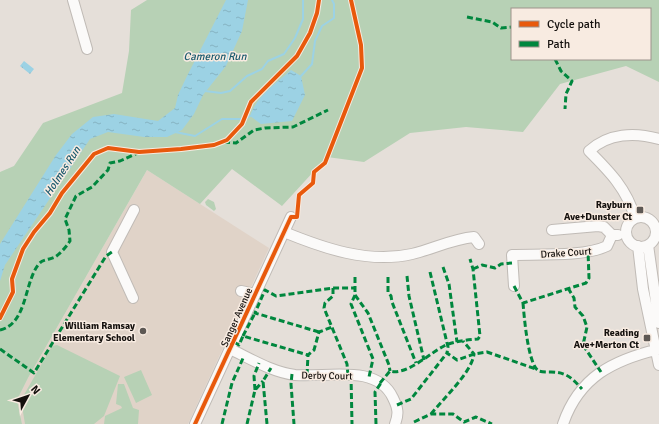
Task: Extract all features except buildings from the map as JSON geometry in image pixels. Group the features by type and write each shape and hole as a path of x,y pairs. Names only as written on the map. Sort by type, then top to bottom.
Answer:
{"street":[{"path":"73,0 87,48"},
{"path":"635,218 631,205 614,175 589,151 596,144 612,137 635,136 659,139"},
{"path":"133,298 112,252 134,210"},
{"path":"639,216 648,218 657,229 655,239 643,246 630,242 626,234 628,224 639,216"},
{"name":"Sanger Avenue","path":"195,424 290,217"},
{"path":"552,230 598,226 604,227 612,236 626,234"},
{"path":"284,232 335,251 367,255 411,254 462,238 474,237 479,244"},
{"name":"Drake Court","path":"514,286 512,254 580,252 602,249 607,246 612,236"},
{"path":"643,246 657,322 657,350 659,365"},
{"path":"241,290 255,294"},
{"name":"Derby Court","path":"230,349 276,371 295,375 357,375 369,377 382,384 391,393 397,405 399,415 395,424"},
{"path":"563,424 578,394 601,372 617,362 657,350"}],"shaded area":[{"name":"William Ramsay Elementary School","path":"147,170 269,248 188,424 22,424 17,400 28,378"}],"green space":[{"path":"147,0 659,0 659,82 626,66 560,84 523,132 466,127 410,133 364,162 327,157 282,206 232,169 200,204 147,170 28,378 17,400 22,424 0,424 0,172 14,166 43,123 122,93 129,51 131,10"},
{"path":"208,199 214,202 216,209 214,211 206,205 205,202"},
{"path":"57,345 120,376 104,416 94,424 25,424 21,400 52,346"},
{"path":"141,370 152,395 136,403 124,377"},
{"path":"118,384 124,384 133,408 139,410 138,424 104,424 105,416 122,408 116,404"}],"water":[{"name":"Cameron Run","path":"226,0 248,0 242,31 226,66 203,95 194,114 182,130 167,137 144,137 108,132 90,139 5,265 0,281 0,244 56,155 72,134 93,117 114,114 158,121 175,108 178,95"},
{"path":"24,61 34,69 30,74 20,66"},
{"path":"291,70 301,76 305,95 292,121 261,124 250,116 253,109 262,96"}],"waterway":[{"path":"205,91 221,93 230,91 247,76 262,69 268,61 284,54 295,38 303,19 303,0"},
{"path":"301,76 312,64 315,41 322,26 334,18 334,4 332,0"},
{"path":"175,132 195,136 222,119 244,119 250,116"}],"marked path":[{"path":"467,17 492,22 501,28 511,27"},
{"path":"556,60 561,71 572,81 566,94 565,109"},
{"path":"224,142 236,143 254,130 293,127 328,110"},
{"path":"0,330 9,326 20,312 33,273 38,265 53,258 63,250 70,241 69,230 65,219 76,196 92,187 108,170 110,163 120,161 138,153"},
{"path":"514,286 523,303 586,283 589,278 588,251"},
{"path":"0,349 34,373 106,256 112,252"},
{"path":"380,383 390,371 396,372 410,367 448,344 478,339 480,336 473,269 470,259"},
{"path":"473,269 482,265 495,268 501,264 512,263"},
{"path":"443,267 449,284 457,342"},
{"path":"430,272 448,347 447,353 457,360 474,354 487,352 536,369"},
{"path":"407,276 409,296 424,360"},
{"path":"355,277 355,295 368,313 390,371"},
{"path":"388,277 388,292 391,296 416,363"},
{"path":"333,288 333,296 325,303 324,308 347,364 348,376"},
{"path":"319,332 255,313 265,290 276,296 333,288 354,288"},
{"path":"568,288 574,298 575,307 583,316 587,327 583,345 601,372"},
{"path":"355,295 351,304 373,359 369,377"},
{"path":"523,303 527,340 535,367 539,371 565,374 582,389"},
{"path":"243,336 255,313"},
{"path":"234,342 239,345 243,336 308,355 314,350 319,332 332,327"},
{"path":"431,414 463,377 472,361 474,354 463,341"},
{"path":"397,405 411,399 447,353"},
{"path":"307,375 308,355"},
{"path":"222,424 232,383 244,356"},
{"path":"255,390 254,376 259,363"},
{"path":"267,424 263,381 271,368"},
{"path":"292,374 291,384 294,424"},
{"path":"351,375 352,424"},
{"path":"247,424 255,390 263,381"},
{"path":"376,424 375,392 381,383"},
{"path":"414,422 431,414 453,414 464,422 476,417 492,424"}],"cycle path":[{"path":"0,318 13,292 12,279 23,249 34,232 50,213 62,193 94,154 108,148 139,152 214,145 227,140 242,124 251,102 297,56 310,33 317,13 319,0"},
{"path":"195,424 291,217 297,217 299,195 313,183 314,172 325,163 362,68 361,45 351,0"}],"place":[{"name":"Rayburn Ave+Dunster Ct","path":"640,210"},
{"name":"William Ramsay Elementary School","path":"143,331"},
{"name":"Reading Ave+Merton Ct","path":"647,338"}],"water label":[{"name":"Holmes Run","path":"62,171"}]}
